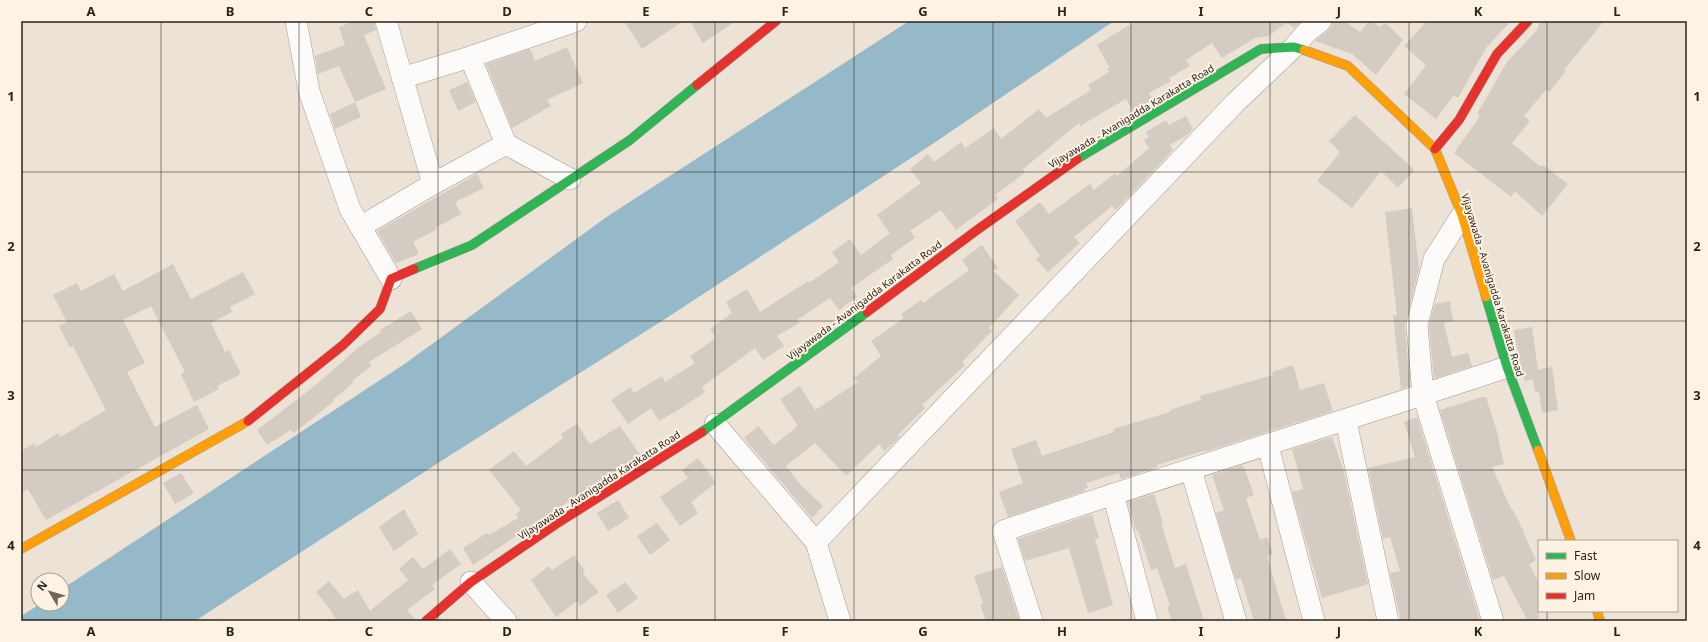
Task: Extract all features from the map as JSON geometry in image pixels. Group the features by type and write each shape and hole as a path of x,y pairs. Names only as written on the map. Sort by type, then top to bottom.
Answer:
{"main road":[{"path":"21,549 245,423 343,345 380,309 391,279 472,245 630,140 776,21"},
{"path":"1435,149 1459,120 1497,54 1528,21"},
{"name":"Vijayawada - Avanigadda Karakatta Road","path":"426,621 471,582 556,524 715,424 977,230 1074,161 1261,50 1294,47 1348,66 1435,149 1462,215 1507,367 1571,540"}],"street":[{"path":"296,21 309,92 350,209 391,279"},
{"path":"386,21 433,184"},
{"path":"402,78 470,57 576,21"},
{"path":"816,542 1235,104 1294,47 1307,32 1321,21"},
{"path":"470,57 506,144 570,179"},
{"path":"360,227 433,184 506,144"},
{"path":"1462,215 1434,259 1417,325 1423,395 1493,621"},
{"path":"1032,621 1003,531 1114,494 1346,421 1507,367"},
{"path":"1346,421 1388,621"},
{"path":"715,424 816,542 840,621"},
{"path":"1268,446 1314,621"},
{"path":"1191,470 1236,621"},
{"path":"1114,494 1147,621"},
{"path":"471,582 506,621"}],"water":[{"path":"909,21 1114,21 931,145 665,319 449,456 195,621 21,621 21,616 30,610 30,612 70,612 70,584 406,363 608,216"}],"building":[{"path":"354,21 374,21 376,30 364,35 386,89 355,102 339,66 318,74 315,56 345,45 339,27"},
{"path":"624,21 683,21 642,49"},
{"path":"690,21 736,21 703,43"},
{"path":"1136,21 1302,21 1294,28 1287,23 1268,36 1255,38 1222,58 1212,43 1186,60 1190,66 1169,78 1171,81 1149,93 1153,99 1133,111 1126,99 1080,126 1079,123 1023,169 1025,173 995,195 998,199 956,230 941,210 910,231 915,238 891,255 893,259 851,288 857,297 839,310 830,298 797,320 799,323 777,336 784,346 763,360 755,348 702,387 705,392 680,409 659,421 651,408 628,424 611,400 630,387 634,393 662,376 665,382 695,363 690,356 716,338 710,329 732,313 726,302 747,289 760,312 808,281 809,283 839,262 832,252 850,239 861,255 890,233 877,215 921,183 910,169 928,154 934,162 961,142 965,148 994,128 1001,139 1039,109 1046,118 1091,90 1088,85 1109,72 1107,69 1110,68 1097,45"},
{"path":"1333,21 1344,21 1360,32 1369,21 1372,21 1379,27 1386,23 1403,40 1376,75 1352,54 1315,41 1329,30"},
{"path":"1427,21 1511,21 1486,48 1458,98 1454,95 1436,119 1404,94 1426,65 1404,46"},
{"path":"1540,21 1604,21 1564,70 1566,71 1549,92 1546,90 1524,116 1530,121 1512,143 1541,167 1543,165 1568,184 1542,216 1515,191 1511,197 1454,153 1480,116 1477,114 1507,62 1537,30"},
{"path":"567,47 583,83 547,100 551,106 512,128 486,64 530,49 535,61"},
{"path":"467,82 476,102 458,111 449,90"},
{"path":"355,102 361,117 335,129 330,114"},
{"path":"1355,115 1414,170 1398,188 1381,171 1352,208 1317,181 1340,152 1329,141"},
{"path":"1186,116 1193,129 1187,135 1170,145 1173,150 1116,210 1112,206 1074,237 1080,243 1048,272 1036,259 1040,256 1015,221 1040,202 1049,214 1090,184 1094,190 1115,173 1117,176 1149,148 1144,140 1149,137 1146,132 1166,120 1169,125"},
{"path":"477,174 484,188 455,202 461,214 435,228 436,230 413,242 419,254 396,263 377,231"},
{"path":"1412,208 1419,268 1405,326 1410,386 1401,389 1393,315 1397,315 1385,212"},
{"path":"982,245 998,268 993,271 1019,295 989,328 992,331 962,362 965,365 922,405 925,408 898,435 900,437 884,451 879,444 846,476 815,443 786,466 800,484 823,506 812,518 744,438 758,426 774,445 798,426 780,399 800,386 815,410 858,382 854,378 881,356 871,341 904,318 901,314 921,300 923,303 969,270 962,260"},
{"path":"173,264 191,299 243,272 255,294 230,307 232,312 211,323 225,352 229,350 241,374 217,386 219,389 194,402 181,374 185,372 151,306 123,320 145,363 127,372 155,427 197,405 209,429 46,520 28,489 21,493 21,451 34,443 36,447 58,433 60,437 106,410 73,346 70,348 59,326 67,322 53,295 77,283 81,291 114,274 123,291"},
{"path":"1450,301 1453,321 1444,323 1452,357 1468,353 1472,366 1434,379 1429,326 1435,304"},
{"path":"411,311 422,329 369,362 372,365 352,381 354,382 333,400 334,401 294,433 291,430 267,445 257,430 317,384 359,347 381,332 380,330"},
{"path":"1532,327 1538,370 1552,367 1558,410 1542,413 1539,392 1535,392 1533,379 1525,381 1520,367 1514,330"},
{"path":"1293,365 1300,390 1324,383 1333,411 1204,452 1157,465 1157,467 1121,479 1119,473 1086,483 1088,488 1084,489 1085,491 1008,517 999,492 1023,483 1011,449 1036,440 1042,456 1114,432 1113,429 1170,412 1170,410 1201,400 1200,396 1273,375 1272,372"},
{"path":"1486,397 1499,438 1504,464 1492,467 1536,560 1529,564 1538,581 1539,621 1528,621 1504,576 1493,580 1440,410"},
{"path":"1417,417 1480,621 1401,621 1390,573 1400,571 1390,537 1383,539 1368,468 1415,457 1404,422"},
{"path":"577,424 590,444 620,426 641,456 549,514 473,565 463,548 487,533 489,535 518,518 516,514 521,510 489,470 514,451 526,466 563,438 561,434"},
{"path":"1332,437 1344,472 1368,584 1322,598 1292,492 1303,489 1292,449"},
{"path":"698,458 716,483 691,502 698,513 680,526 660,497 688,478 682,470"},
{"path":"1243,465 1254,495 1246,498 1260,540 1267,537 1273,554 1267,556 1286,621 1254,621 1241,578 1236,580 1216,513 1224,510 1212,475"},
{"path":"181,473 194,493 175,504 163,483"},
{"path":"1154,494 1175,568 1186,564 1204,621 1172,621 1167,607 1170,606 1157,568 1151,570 1138,530 1136,531 1128,502"},
{"path":"618,500 629,518 608,531 597,513"},
{"path":"404,509 418,534 394,551 379,527"},
{"path":"1092,514 1099,538 1095,539 1113,605 1088,613 1069,548 1025,561 1018,539"},
{"path":"657,523 670,540 650,555 637,536"},
{"path":"450,549 461,564 432,585 435,589 407,610 414,618 414,621 337,621 316,592 329,581 344,599 358,590 370,611 408,580 399,569 413,557 423,569"},
{"path":"574,555 585,572 583,574 599,592 580,606 577,601 556,617 531,580 549,566 552,570"},
{"path":"1002,567 1019,621 986,621 980,604 983,603 974,576"},
{"path":"625,582 638,598 618,613 606,595"}],"traffic: fast":[{"path":"1077,159 1261,49 1294,47 1304,50"},
{"path":"414,269 472,245 630,140 697,85"},
{"path":"1486,297 1507,367 1538,450"},
{"path":"702,432 867,312"}],"traffic: slow":[{"path":"1304,50 1348,66 1435,149 1462,215 1486,297"},
{"path":"21,549 248,421"},
{"path":"1538,450 1571,540"},
{"path":"1597,612 1600,621"}],"traffic: jam":[{"path":"697,85 776,21"},
{"path":"1435,149 1459,120 1497,54 1528,21"},
{"path":"867,312 977,230 1077,159"},
{"path":"248,421 343,345 380,309 391,279 414,269"},
{"path":"426,621 471,582 556,524 702,432"}]}
